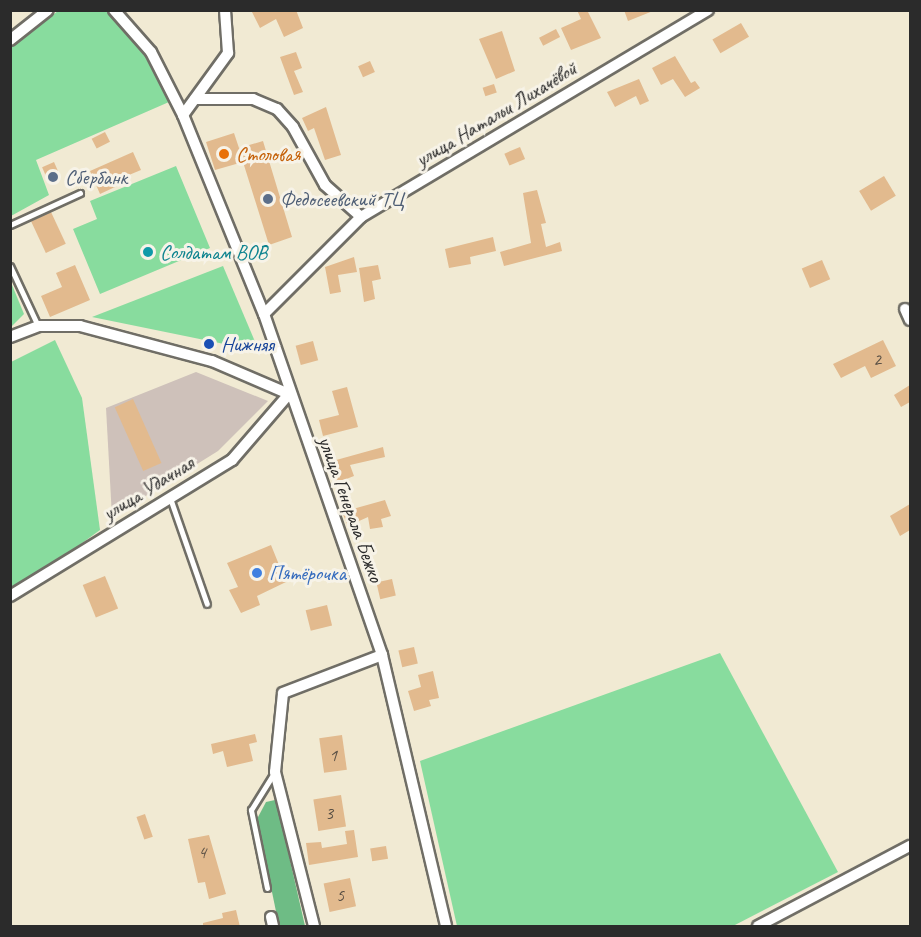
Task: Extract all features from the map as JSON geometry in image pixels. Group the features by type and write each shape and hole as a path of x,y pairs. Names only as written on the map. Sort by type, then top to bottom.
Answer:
{"street":[{"path":"10,40 48,10"},
{"name":"улица Генерала Бежко","path":"114,10 151,52 183,115 264,315 289,393 382,655 446,927"},
{"path":"183,115 228,52 225,10"},
{"name":"улица Натальи Лихачёвой","path":"264,315 361,217 708,10"},
{"path":"195,99 254,99 278,109 293,127 325,185 361,217"},
{"path":"905,309 910,320"},
{"path":"10,337 38,326 80,326 201,358 289,393"},
{"name":"улица Удачная","path":"10,596 232,460 289,393"},
{"path":"314,927 275,772 283,693 382,655"},
{"path":"758,927 910,846"}],"lane":[{"path":"10,225 80,193"},
{"path":"10,266 38,326"},
{"path":"170,498 207,604"},
{"path":"267,888 251,810 275,772"}],"shaded area":[{"path":"196,372 268,401 218,451 112,517 106,408"}],"green space":[{"path":"58,11 108,11 148,57 169,102 36,160 49,195 11,216 10,48"},
{"path":"176,166 210,248 100,294 73,229 97,219 90,201"},
{"path":"223,266 259,351 92,317"},
{"path":"10,280 24,314 11,327 10,327"},
{"path":"55,340 82,398 100,530 11,595 11,362"},
{"path":"720,653 838,872 733,926 457,926 420,761"},
{"path":"275,800 305,926 279,926 257,819 266,802"}],"building":[{"path":"251,10 296,10 303,28 284,37 276,19 260,28"},
{"path":"577,10 587,10 601,38 571,50 561,28 581,19"},
{"path":"624,10 653,10 653,11 628,21"},
{"path":"741,23 749,37 720,53 712,40"},
{"path":"556,29 560,37 543,46 539,38"},
{"path":"502,31 515,71 496,79 479,39"},
{"path":"296,52 302,68 294,71 303,92 294,95 280,57"},
{"path":"675,56 691,83 695,81 700,88 685,97 673,79 661,85 652,68"},
{"path":"370,61 375,72 363,77 358,66"},
{"path":"639,79 649,101 640,105 636,96 615,107 607,92"},
{"path":"494,84 497,93 485,96 483,88"},
{"path":"326,107 341,155 325,160 314,128 308,131 302,118"},
{"path":"105,132 110,142 97,149 92,139"},
{"name":"Федосеевский ТЦ","path":"234,133 239,148 263,141 292,237 269,245 243,162 215,170 206,142"},
{"path":"520,147 525,159 509,166 504,154"},
{"path":"133,152 141,170 112,182 115,187 100,194 90,171"},
{"path":"54,162 58,171 46,176 42,167"},
{"path":"884,176 896,196 871,211 859,191"},
{"path":"537,190 546,223 541,224 546,247 560,242 562,251 504,266 500,252 531,243 523,193"},
{"path":"51,212 66,244 46,253 31,221"},
{"path":"493,237 496,251 470,257 471,264 449,268 445,249"},
{"path":"354,257 357,272 338,275 341,292 330,294 325,267"},
{"path":"822,260 830,279 810,288 802,269"},
{"path":"75,265 90,300 50,317 41,296 62,287 56,273"},
{"path":"378,265 381,279 372,281 375,299 364,302 359,268"},
{"path":"883,340 896,366 871,378 865,366 841,378 833,364"},
{"path":"313,341 318,360 301,365 296,346"},
{"path":"910,385 910,402 901,407 894,395"},
{"path":"347,387 358,427 323,436 319,420 339,415 332,391"},
{"path":"133,399 161,463 143,471 115,407"},
{"path":"383,447 385,457 350,465 354,476 336,483 329,462"},
{"path":"385,500 391,516 381,519 383,527 370,529 368,517 348,526 342,512"},
{"path":"910,504 910,530 900,536 890,516"},
{"name":"Пятёрочка","path":"271,545 286,582 257,596 260,605 241,613 229,590 238,587 227,563"},
{"path":"105,576 118,608 96,617 83,585"},
{"path":"392,579 396,596 380,599 376,583"},
{"path":"327,605 332,625 311,631 306,610"},
{"path":"414,647 418,664 402,667 398,651"},
{"path":"433,671 439,698 429,700 431,706 414,711 408,691 421,687 418,675"},
{"path":"255,734 257,742 249,744 253,761 227,767 223,751 213,754 211,744"},
{"path":"342,735 347,770 324,773 319,738"},
{"path":"341,795 346,827 318,831 313,799"},
{"path":"145,814 153,837 144,840 136,817"},
{"path":"354,830 358,857 309,865 306,843 321,842 322,848 347,844 345,831"},
{"path":"209,835 226,894 209,899 205,882 198,883 188,839"},
{"path":"386,846 388,859 372,861 370,849"},
{"path":"350,878 356,906 330,912 324,884"},
{"path":"236,910 240,927 203,927 203,923 223,918 222,913"}],"place":[{"name":"Столовая","path":"224,154"},
{"name":"Сбербанк","path":"53,177"},
{"name":"Федосеевский ТЦ","path":"268,199"},
{"name":"Солдатам ВОВ","path":"148,252"},
{"name":"Нижняя","path":"209,344"},
{"name":"Пятёрочка","path":"257,573"}]}
